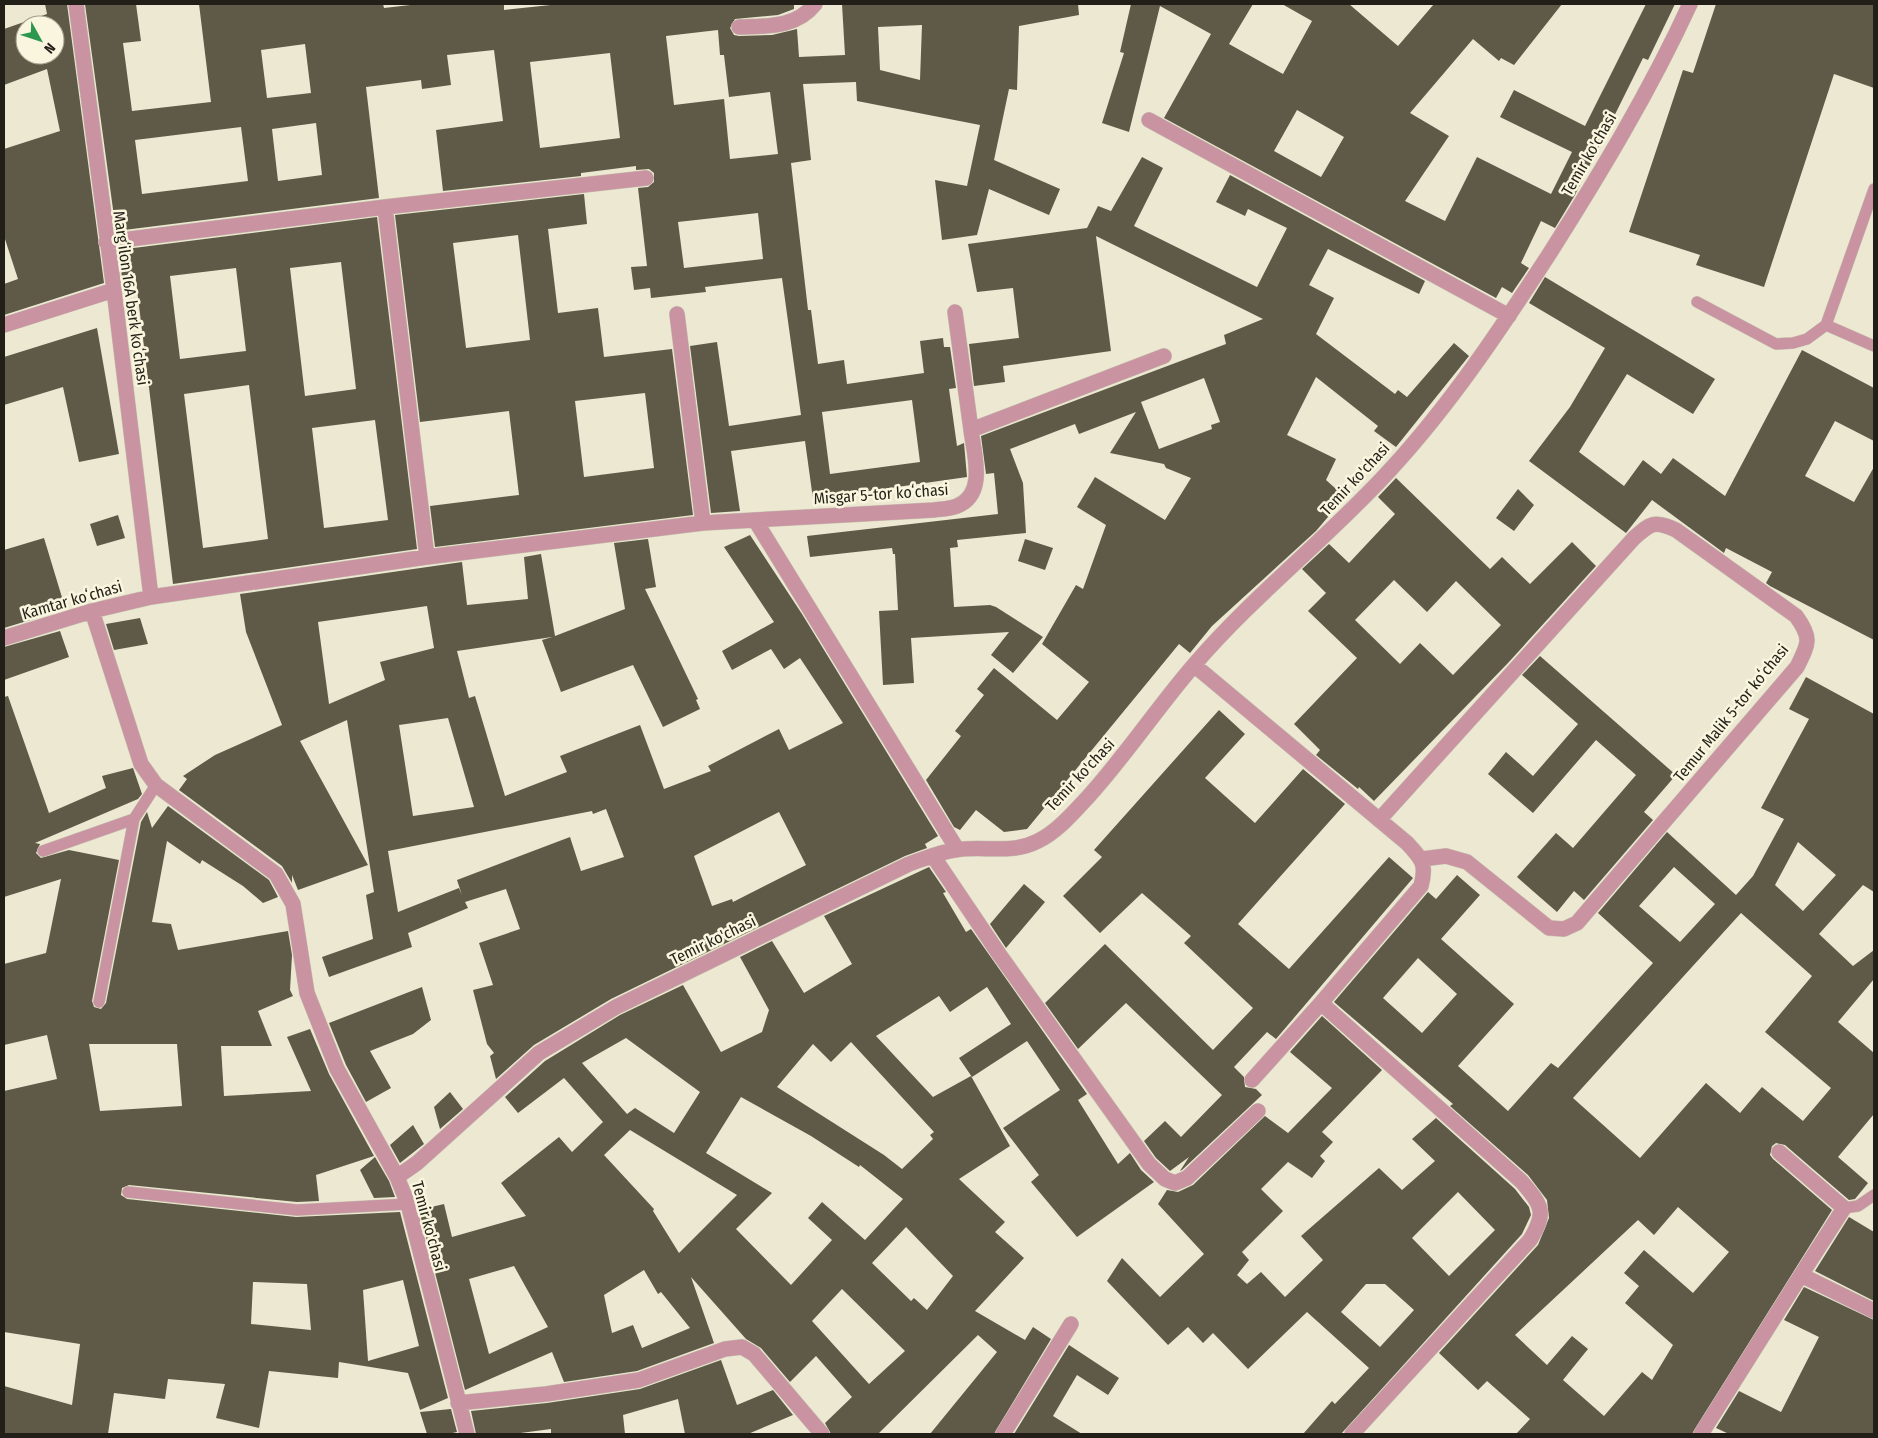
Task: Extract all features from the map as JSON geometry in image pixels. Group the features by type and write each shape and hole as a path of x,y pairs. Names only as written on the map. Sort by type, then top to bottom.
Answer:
{"street":[{"name":"Margʻilon 16А berk koʻchasi","path":"76,4 106,242 114,290 151,597"},
{"path":"739,27 781,26 807,14 815,4"},
{"name":"Temir ko'chasi","path":"467,1434 408,1204 397,1177 417,1162 539,1053 616,1007 909,864 957,849 1001,851 1038,841 1069,817 1115,766 1194,665 1259,596 1335,527 1392,468 1468,374 1509,316 1591,187 1664,61 1690,4"},
{"path":"1149,120 1509,316"},
{"path":"106,242 385,207 646,178"},
{"path":"385,207 427,557"},
{"path":"4,325 114,290"},
{"name":"Misgar 5-tor koʻchasi","path":"427,557 703,523 934,510 957,506 967,500 975,488 977,475 955,312"},
{"path":"677,314 703,523"},
{"path":"971,430 1164,356"},
{"path":"755,520 957,849"},
{"name":"Temur Malik 5-tor koʻchasi","path":"1379,820 1634,538 1648,525 1661,523 1676,530 1796,616 1806,630 1808,645 1797,667 1578,923 1564,929 1548,928 1466,862 1446,856 1422,859"},
{"name":"Kamtar koʻchasi","path":"4,638 92,611 151,597 427,557"},
{"path":"92,611 141,764 156,785 276,874 293,904 307,993 334,1061 397,1177"},
{"path":"1194,665 1407,843 1422,859 1425,872 1421,886 1252,1080"},
{"path":"933,856 999,954 1149,1164 1165,1179 1175,1183 1187,1178 1258,1111"},
{"path":"1321,1003 1522,1182 1534,1197 1541,1210 1541,1223 1530,1240 1352,1434"},
{"path":"1701,1434 1844,1208 1779,1152"},
{"path":"1801,1275 1874,1311"},
{"path":"1003,1434 1071,1324"},
{"path":"458,1403 546,1394 639,1380 725,1349 742,1347 754,1354 822,1434"}],"lane":[{"path":"1697,302 1776,344 1793,343 1807,339 1826,325 1874,189"},
{"path":"1826,325 1874,346"},
{"path":"99,1002 134,819 156,785"},
{"path":"43,851 134,819"},
{"path":"128,1192 296,1210 408,1204"},
{"path":"1844,1208 1858,1206 1874,1195"}],"building":[{"path":"45,4 67,4 104,283 4,315 4,284 18,279 4,236 4,149 60,131 47,69 4,85 4,29 15,25 15,65 65,65 65,15 44,15 47,14"},
{"path":"85,4 136,4 141,41 123,43 132,111 211,102 199,4 383,4 384,8 419,4 504,4 504,10 560,4 794,4 794,9 778,15 735,19 730,28 734,35 739,36 772,35 797,29 799,57 845,55 842,4 1078,4 1079,15 1019,26 1017,90 1009,89 994,160 1060,189 1049,215 989,189 977,235 942,240 935,180 967,186 980,125 857,101 856,82 803,84 811,160 791,163 808,310 811,310 818,364 844,360 847,384 924,373 920,341 943,338 944,347 950,347 956,388 949,389 957,446 964,443 967,477 813,499 805,441 731,451 740,511 711,513 690,346 717,342 729,426 801,415 782,278 705,287 706,292 651,298 650,288 634,290 631,267 647,266 638,188 648,187 654,182 654,173 649,169 636,170 636,166 581,173 581,176 443,191 436,130 503,121 494,50 447,55 451,85 422,89 421,80 366,87 379,198 116,231","holes":["922,25 920,80 880,70 878,27","718,30 720,55 724,55 729,97 770,92 778,154 730,159 724,99 674,105 666,36","305,44 311,93 267,98 261,50","610,53 620,138 540,148 530,62","316,123 322,175 278,181 272,129","241,127 248,181 142,194 135,140","758,213 763,259 684,268 678,222","912,400 920,462 830,474 822,412"]},
{"path":"1131,4 1253,4 1229,44 1283,74 1312,21 1282,4 1349,4 1398,46 1434,4 1562,4 1514,65 1501,58 1499,61 1473,39 1410,113 1449,136 1405,201 1445,221 1477,157 1551,194 1572,152 1500,117 1514,90 1585,126 1646,4 1675,4 1648,60 1643,58 1575,195 1555,228 1541,221 1521,263 1529,268 1512,293 1502,287 1496,298 1164,118 1211,34 1160,6 1129,132 1102,123 1124,53 1120,52","holes":["1297,110 1344,137 1321,177 1274,151"]},
{"path":"1716,4 1874,4 1874,88 1834,74 1764,287 1696,265 1700,255 1629,232 1683,70 1693,73"},
{"path":"1142,157 1163,168 1134,226 1257,287 1287,228 1248,209 1245,216 1216,202 1230,175 1425,281 1419,294 1328,249 1309,285 1334,298 1316,334 1395,394 1398,390 1407,397 1454,343 1469,356 1396,447 1374,431 1378,426 1316,377 1287,435 1336,459 1326,480 1345,497 1316,531 1212,626 1190,653 1179,644 1027,829 1004,832 976,810 960,830 954,827 926,780 961,736 955,731 984,695 977,689 994,668 1057,720 1089,682 1042,644 1076,585 1083,589 1106,525 1077,507 1095,477 1165,520 1191,478 1166,468 1164,464 1110,453 1136,412 1079,434 1075,424 1010,449 1023,483 1026,533 957,540 958,547 950,548 954,607 990,605 996,607 1043,637 1013,673 991,655 1009,632 911,638 914,683 883,685 879,611 898,610 895,554 893,554 892,548 810,557 807,536 998,514 994,473 986,474 981,436 1226,344 1224,335 1263,319 1096,236 1111,351 1003,366 1005,382 974,386 969,344 1019,338 1013,288 977,292 968,244 1087,228 1098,206 1111,211","holes":["1204,378 1220,422 1211,425 1212,429 1159,449 1141,402"]},
{"path":"584,194 587,224 548,229 558,313 598,308 604,357 672,349 693,515 435,547 430,506 519,495 509,411 420,422 395,215","holes":["518,235 530,340 466,348 453,243","645,393 654,468 584,477 575,401"]},
{"path":"377,217 417,549 173,584 135,273 122,277 118,250","holes":["341,262 356,389 305,396 290,268","236,268 246,351 180,359 170,276","249,385 268,539 203,548 184,394","375,420 388,520 324,528 312,428"]},
{"path":"1545,277 1715,379 1693,414 1627,374 1579,452 1624,486 1643,460 1661,474 1673,458 1725,496 1802,350 1874,388 1874,441 1835,421 1805,476 1854,502 1874,467 1874,640 1770,586 1766,583 1772,572 1726,548 1724,553 1652,500 1626,533 1529,461 1570,407 1605,348 1529,303"},
{"path":"97,328 119,454 79,462 63,387 4,405 4,357"},
{"path":"1396,478 1490,569 1502,557 1530,584 1572,542 1596,566 1508,663 1374,801 1359,787 1358,789 1316,755 1320,750 1294,724 1357,658 1308,611 1326,593 1302,569 1329,544 1349,563 1395,514 1378,497","holes":["1394,580 1427,612 1456,581 1501,625 1453,675 1420,643 1400,664 1355,620"]},
{"path":"1518,489 1534,505 1514,531 1496,518"},
{"path":"118,515 125,538 97,546 90,524"},
{"path":"750,535 802,614 938,836 925,844 927,848 905,856 611,999 534,1045 496,1079 490,1056 494,1053 487,1044 473,990 493,985 479,943 520,929 506,889 465,902 468,908 408,933 412,947 329,977 322,957 373,939 366,895 374,892 347,720 300,741 368,865 298,890 292,875 292,883 282,866 179,790 187,779 183,776 215,755 282,725 246,632 240,594 462,562 467,605 528,599 524,557 541,554 555,636 625,609 614,543 648,539 656,587 645,589 698,699 696,700 700,709 663,727 633,665 561,692 542,640 552,637 457,651 469,698 475,696 505,796 567,772 560,756 640,725 664,789 711,771 708,766 779,729 789,750 843,723 800,658 784,669 771,649 732,670 722,651 774,622 724,547","holes":["427,606 434,648 380,662 385,680 329,704 318,622","448,718 474,807 413,816 399,725","606,809 624,857 581,871 570,837 457,880 462,895 459,888 398,912 388,851 592,811 593,814","779,812 806,865 733,902 732,899 712,906 694,856"]},
{"path":"44,538 64,604 51,608 53,613 4,628 4,550"},
{"path":"1025,539 1053,548 1045,570 1018,561"},
{"path":"140,618 148,644 114,650 106,624"},
{"path":"60,631 69,657 4,680 4,647"},
{"path":"1540,656 1676,775 1644,812 1653,820 1584,900 1574,891 1557,912 1517,877 1556,833 1573,848 1636,775 1596,740 1533,813 1488,774 1506,752 1533,776 1578,724 1522,675"},
{"path":"1806,677 1874,714 1874,892 1863,885 1819,934 1853,966 1874,950 1874,979 1838,1022 1874,1053 1874,1114 1838,1157 1868,1183 1855,1199 1849,1200 1785,1145 1776,1143 1772,1146 1770,1155 1773,1159 1832,1210 1692,1434 1516,1434 1530,1419 1487,1381 1478,1390 1439,1353 1538,1245 1549,1218 1547,1200 1528,1175 1450,1106 1453,1104 1334,1002 1428,892 1436,899 1457,875 1480,895 1441,939 1514,1004 1458,1066 1508,1111 1551,1063 1558,1068 1653,963 1598,913 1667,832 1736,895 1753,876 1784,819 1761,808 1809,719 1789,709","holes":["1798,842 1836,875 1803,911 1775,885","1674,867 1715,904 1680,942 1639,906","1741,913 1812,976 1765,1032 1831,1088 1803,1121 1762,1087 1740,1113 1706,1083 1640,1158 1573,1098","1418,958 1457,994 1422,1033 1383,998","1678,1207 1729,1252 1693,1293 1644,1250 1624,1273 1639,1286 1625,1303 1673,1345 1652,1380 1642,1372 1604,1416 1563,1380 1588,1349 1572,1336 1547,1365 1515,1335 1638,1220 1654,1235"]},
{"path":"8,696 49,813 106,788 102,776 133,768 142,794 138,799 35,843 40,844 36,853 41,858 69,850 119,860 92,1001 94,1007 101,1009 106,1003 141,822 147,812 152,828 168,806 269,880 278,897 263,903 243,886 202,860 200,864 167,841 152,922 171,924 178,950 288,931 292,955 290,990 293,996 258,1011 272,1046 221,1046 224,1096 311,1091 287,1037 310,1029 329,1074 374,1156 316,1175 319,1201 297,1202 129,1185 122,1188 121,1195 127,1199 296,1217 400,1212 448,1398 420,1410 408,1373 339,1362 338,1378 269,1371 259,1428 216,1418 225,1384 168,1379 165,1399 114,1393 108,1434 4,1434 4,1386 72,1405 80,1344 4,1332 4,1091 57,1079 47,1035 4,1045 4,964 46,953 61,879 4,897 4,697","holes":["89,1044 177,1044 182,1106 100,1111","403,1280 419,1346 368,1361 363,1290","253,1282 307,1284 311,1330 251,1324"]},
{"path":"1219,710 1245,734 1205,778 1255,823 1303,769 1345,804 1238,924 1289,969 1389,857 1413,878 1276,1039 1267,1032 1234,1067 1244,1077 1245,1087 1256,1089 1262,1095 1182,1170 1180,1171 1189,1157 1170,1171 1156,1158 1144,1141 1165,1121 1181,1137 1222,1095 1126,1003 1078,1049 1045,1003 1105,944 1213,1050 1253,1008 1184,943 1191,936 1142,893 1100,933 1063,896 1102,857 1094,850"},
{"path":"929,867 946,892 943,893 966,932 971,929 1087,1094 1078,1100 1118,1164 1130,1153 1141,1170 1154,1182 1077,1237 1031,1182 1039,1175 1003,1128 1060,1090 1027,1041 972,1077 959,1058 1011,1024 987,987 950,1012 939,996 876,1036 933,1097 971,1076 1010,1146 959,1179 1005,1222 995,1232 1024,1258 975,1311 1025,1340 1033,1327 1051,1339 994,1434 930,1434 997,1352 978,1335 878,1434 831,1434 825,1423 852,1397 816,1356 790,1382 761,1348 746,1339 691,1277 714,1343 637,1371 564,1382 552,1352 465,1390 419,1210 444,1204 452,1237 526,1216 501,1183 559,1137 572,1152 603,1122 564,1078 518,1113 505,1097 545,1061 620,1015 683,985 721,1052 762,1032 769,1010 740,957 772,941 804,993 852,964 824,916","holes":["626,1038 700,1092 674,1133 635,1108 627,1114 582,1063","851,1042 934,1132 930,1135 933,1139 902,1169 884,1155 777,1087 813,1044 831,1062","741,1097 811,1136 859,1167 860,1165 903,1199 865,1240 822,1202 808,1218 832,1240 791,1285 736,1229 772,1193 706,1153","630,1130 737,1195 679,1253 653,1211 654,1209 604,1155","906,1227 953,1276 927,1310 914,1298 911,1301 872,1263","514,1266 548,1327 489,1354 469,1279","644,1270 658,1294 661,1292 690,1328 642,1348 633,1325 612,1333 604,1295","842,1289 905,1351 869,1384 812,1321"]},
{"path":"1024,884 1045,902 1006,948 990,924"},
{"path":"422,987 431,1020 413,1034 370,1051 391,1088 366,1102 346,1065 329,1023"},
{"path":"1322,1016 1382,1070 1322,1132 1333,1142 1320,1156 1325,1161 1312,1178 1288,1162 1261,1189 1283,1211 1242,1252 1249,1260 1237,1275 1247,1284 1261,1272 1285,1297 1323,1260 1301,1236 1379,1168 1402,1190 1435,1161 1412,1139 1436,1118 1515,1189 1529,1207 1531,1215 1522,1234 1341,1434 1303,1434 1332,1401 1335,1404 1369,1368 1307,1312 1248,1369 1213,1333 1203,1343 1188,1327 1168,1345 1107,1281 1122,1258 1160,1297 1204,1254 1158,1204 1167,1190 1178,1192 1193,1185 1265,1116 1288,1133 1332,1088 1290,1052","holes":["1458,1192 1495,1230 1449,1276 1412,1238","1366,1284 1385,1284 1414,1310 1380,1347 1341,1312"]},
{"path":"450,1092 463,1109 440,1129 434,1107"},
{"path":"413,1125 424,1144 400,1163 390,1145"},
{"path":"375,1157 389,1181 395,1197 374,1198 360,1170"},
{"path":"1849,1217 1874,1232 1874,1301 1815,1271"},
{"path":"1804,1287 1874,1320 1874,1434 1729,1434 1716,1428 1739,1391 1781,1412 1819,1337 1784,1320"},
{"path":"1069,1345 1119,1378 1108,1395 1077,1375 1053,1416 1082,1434 1014,1434"},
{"path":"721,1360 737,1405 773,1390 793,1415 748,1434 685,1434 678,1399 623,1415 625,1434 551,1434 551,1429 513,1434 476,1434 471,1411 547,1403 640,1389"},
{"path":"451,1409 457,1432 427,1434 420,1412"}]}
